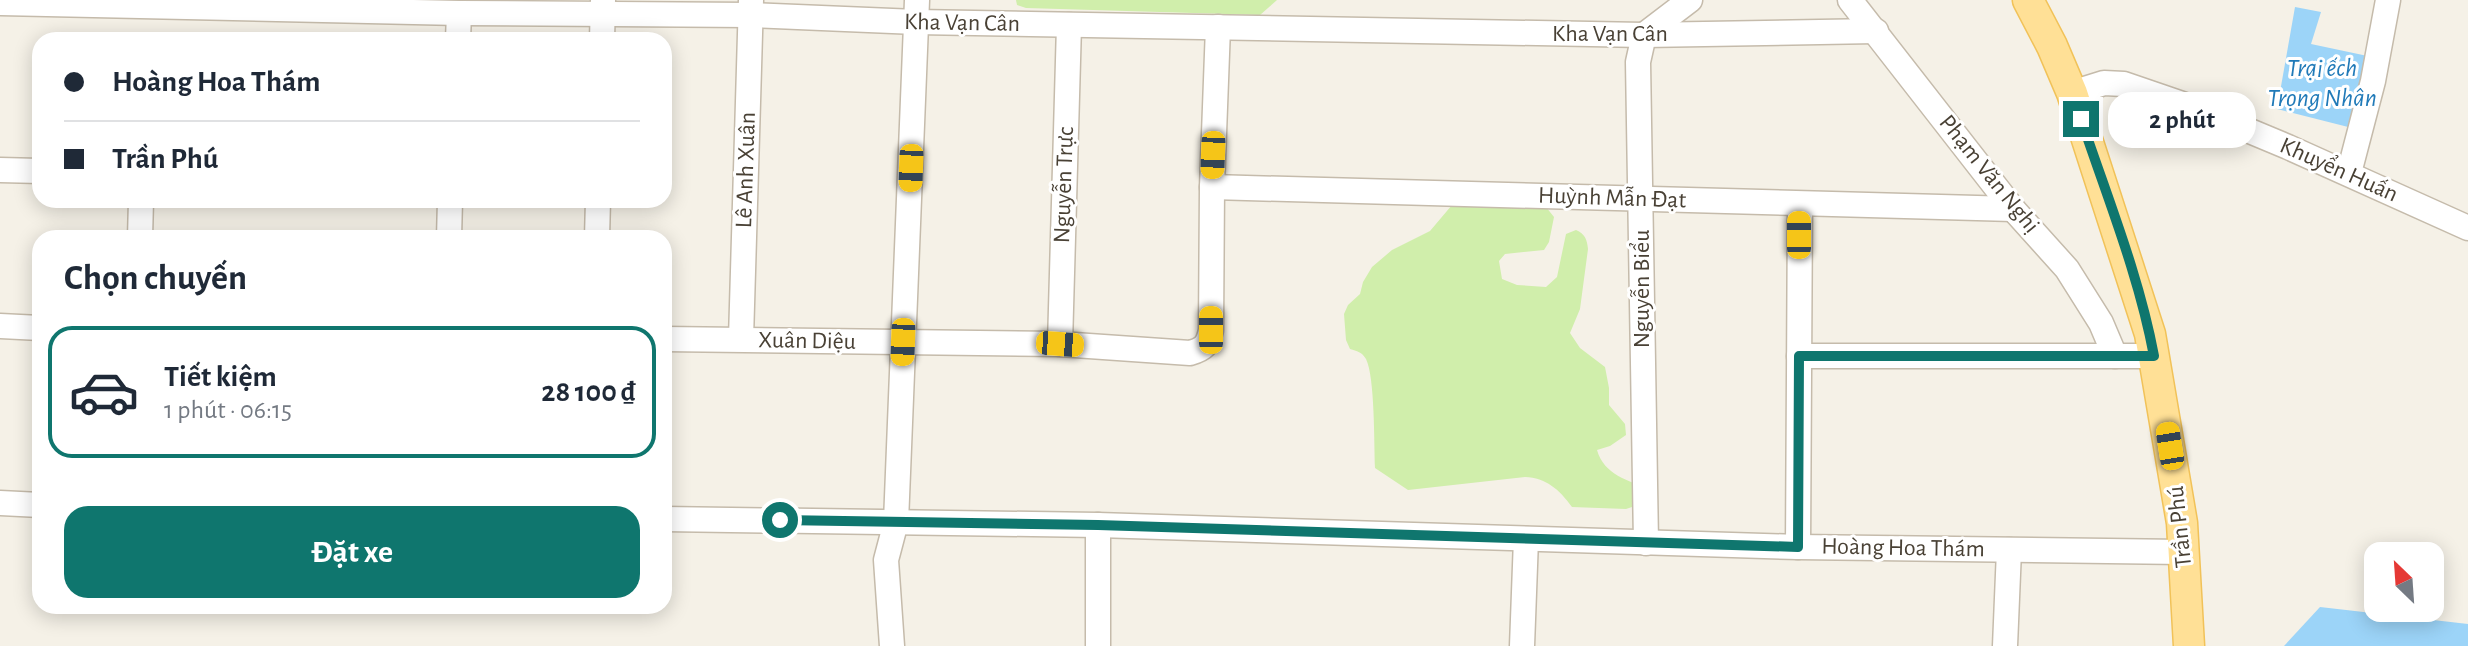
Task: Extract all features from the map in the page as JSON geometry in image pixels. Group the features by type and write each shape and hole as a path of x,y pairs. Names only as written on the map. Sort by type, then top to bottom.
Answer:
{"main road":[{"name":"Trần Phú","path":"2028,0 2072,93 2150,334 2177,490 2189,646"}],"street":[{"name":"Phạm Văn Nghị","path":"1850,0 2013,209 2051,250 2085,295 2115,356"},
{"path":"2349,173 2373,81 2388,0"},
{"name":"Kha Vạn Cân","path":"0,3 459,13 518,6 751,7 916,11 1069,25 1644,35 1876,31"},
{"path":"1644,35 1674,5"},
{"path":"602,32 603,7"},
{"name":"Lê Anh Xuân","path":"741,339 751,7"},
{"path":"892,646 886,560 896,522 916,11"},
{"path":"458,32 459,13"},
{"name":"Nguyễn Trực","path":"1060,344 1069,25"},
{"path":"1212,187 1218,27"},
{"name":"Nguyễn Biểu","path":"1644,35 1638,62 1646,543"},
{"name":"Khuyển Huấn","path":"2072,93 2104,83 2124,84 2197,109 2349,173 2468,228"},
{"path":"0,170 32,171"},
{"name":"Xuân Diệu","path":"672,339 1060,344 1190,353 1201,350 1208,343 1211,330 1212,187"},
{"name":"Huỳnh Mẫn Đạt","path":"1212,187 2013,209"},
{"path":"1798,547 1800,204"},
{"path":"140,230 141,208"},
{"path":"449,230 450,208"},
{"path":"597,230 598,208"},
{"path":"0,326 32,328"},
{"path":"1799,356 2154,356"},
{"path":"0,503 32,505"},
{"name":"Hoàng Hoa Thám","path":"672,519 1098,525 1798,547 2183,552"},
{"path":"1098,525 1098,646"},
{"path":"1522,646 1526,539"},
{"path":"2005,646 2009,550"}],"green space":[{"path":"1016,0 1277,0 1260,15 1026,8 1017,5"},
{"path":"1452,205 1546,207 1554,217 1549,242 1544,250 1505,254 1499,261 1502,279 1517,285 1546,287 1557,277 1566,234 1576,230 1585,237 1588,249 1580,309 1570,333 1580,348 1605,367 1609,405 1625,424 1626,435 1610,446 1597,450 1611,471 1650,490 1653,500 1626,509 1572,507 1552,486 1525,477 1408,490 1375,468 1369,368 1363,355 1350,349 1346,340 1344,314 1348,305 1360,294 1372,267 1392,250 1430,231"}],"water":[{"name":"Trại ếch Trọng Nhân","path":"2295,7 2321,12 2311,44 2377,58 2360,130 2277,109"},
{"path":"2320,607 2364,612 2364,622 2468,624 2468,646 2284,646"}],"route":[{"path":"780,520 1098,525 1798,547 1799,356 2154,356 2125,252 2081,119"}]}
